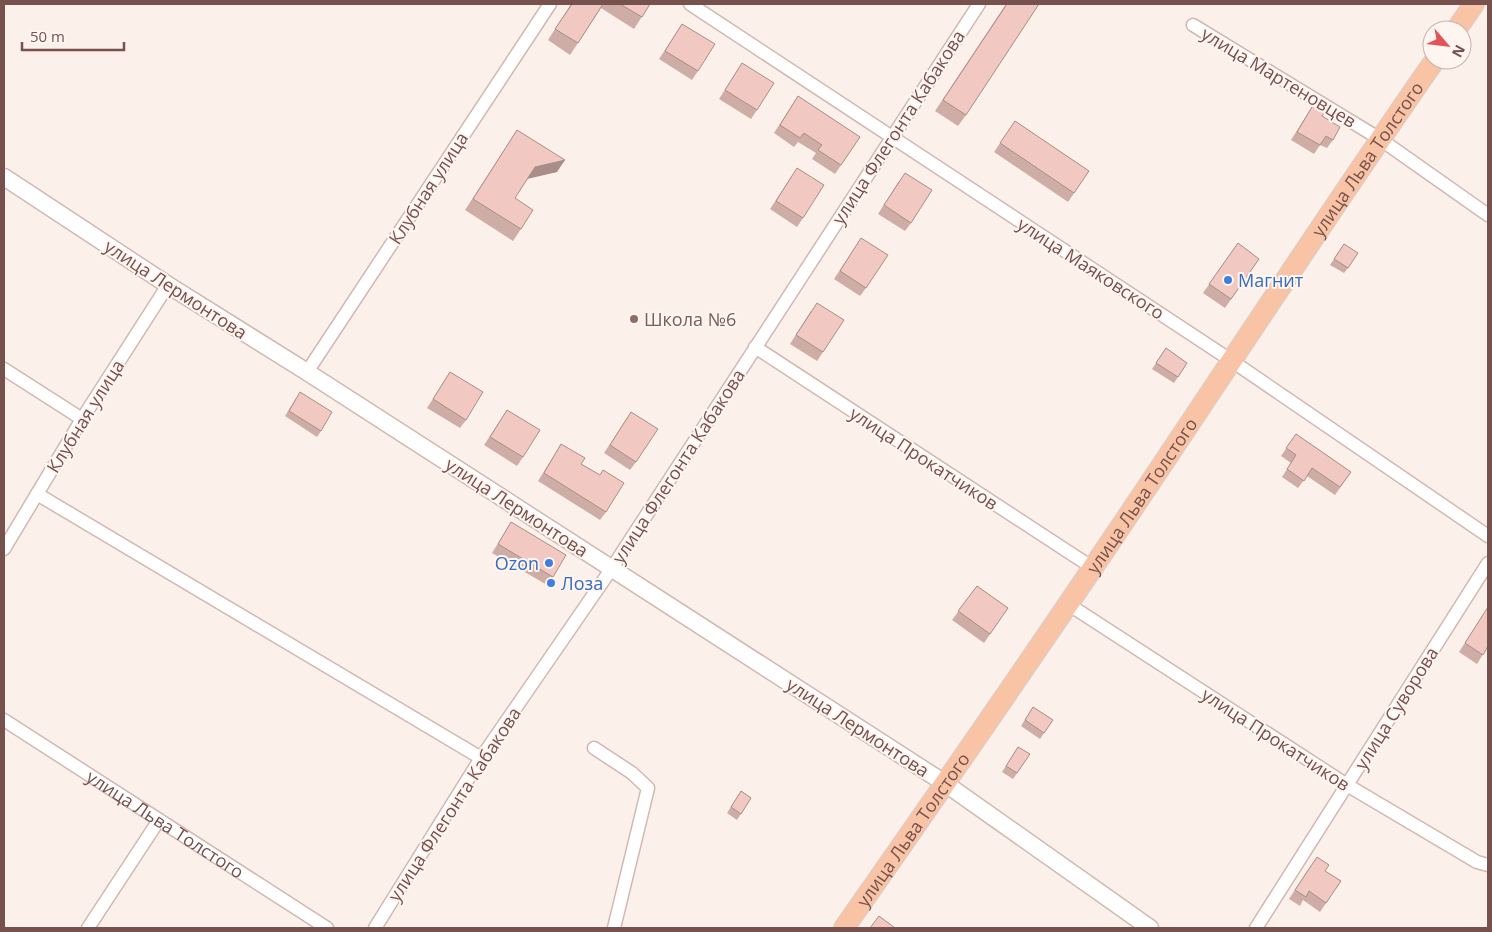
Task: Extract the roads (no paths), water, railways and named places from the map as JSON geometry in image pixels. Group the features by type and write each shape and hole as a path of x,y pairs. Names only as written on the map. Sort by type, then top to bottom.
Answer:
{"main road":[{"path":"1463,20 1474,4"},
{"name":"улица Льва Толстого","path":"844,928 946,784 1428,70"}],"street":[{"name":"Клубная улица","path":"307,372 550,4"},
{"name":"улица Маяковского","path":"690,4 1232,361 1488,536"},
{"name":"улица Флегонта Кабакова","path":"375,928 482,758 612,568 979,4"},
{"name":"улица Мартеновцев","path":"1193,25 1380,139 1488,214"},
{"name":"улица Лермонтова","path":"4,177 168,285 307,372 946,784 1150,928"},
{"name":"Клубная улица","path":"6,540 168,285"},
{"name":"улица Прокатчиков","path":"755,347 1093,568"},
{"path":"4,369 82,419"},
{"path":"37,494 482,758"},
{"name":"улица Суворова","path":"1256,928 1488,563"},
{"name":"улица Прокатчиков","path":"1068,604 1347,785 1477,862 1488,865"},
{"name":"улица Льва Толстого","path":"4,720 327,928"},
{"path":"594,748 632,773 648,788 614,928"},
{"path":"88,928 159,820"}],"place":[{"name":"Магнит","path":"1228,280"},
{"name":"Школа №6","path":"634,319"},
{"name":"Ozon","path":"549,563"},
{"name":"Лоза","path":"551,583"}]}
